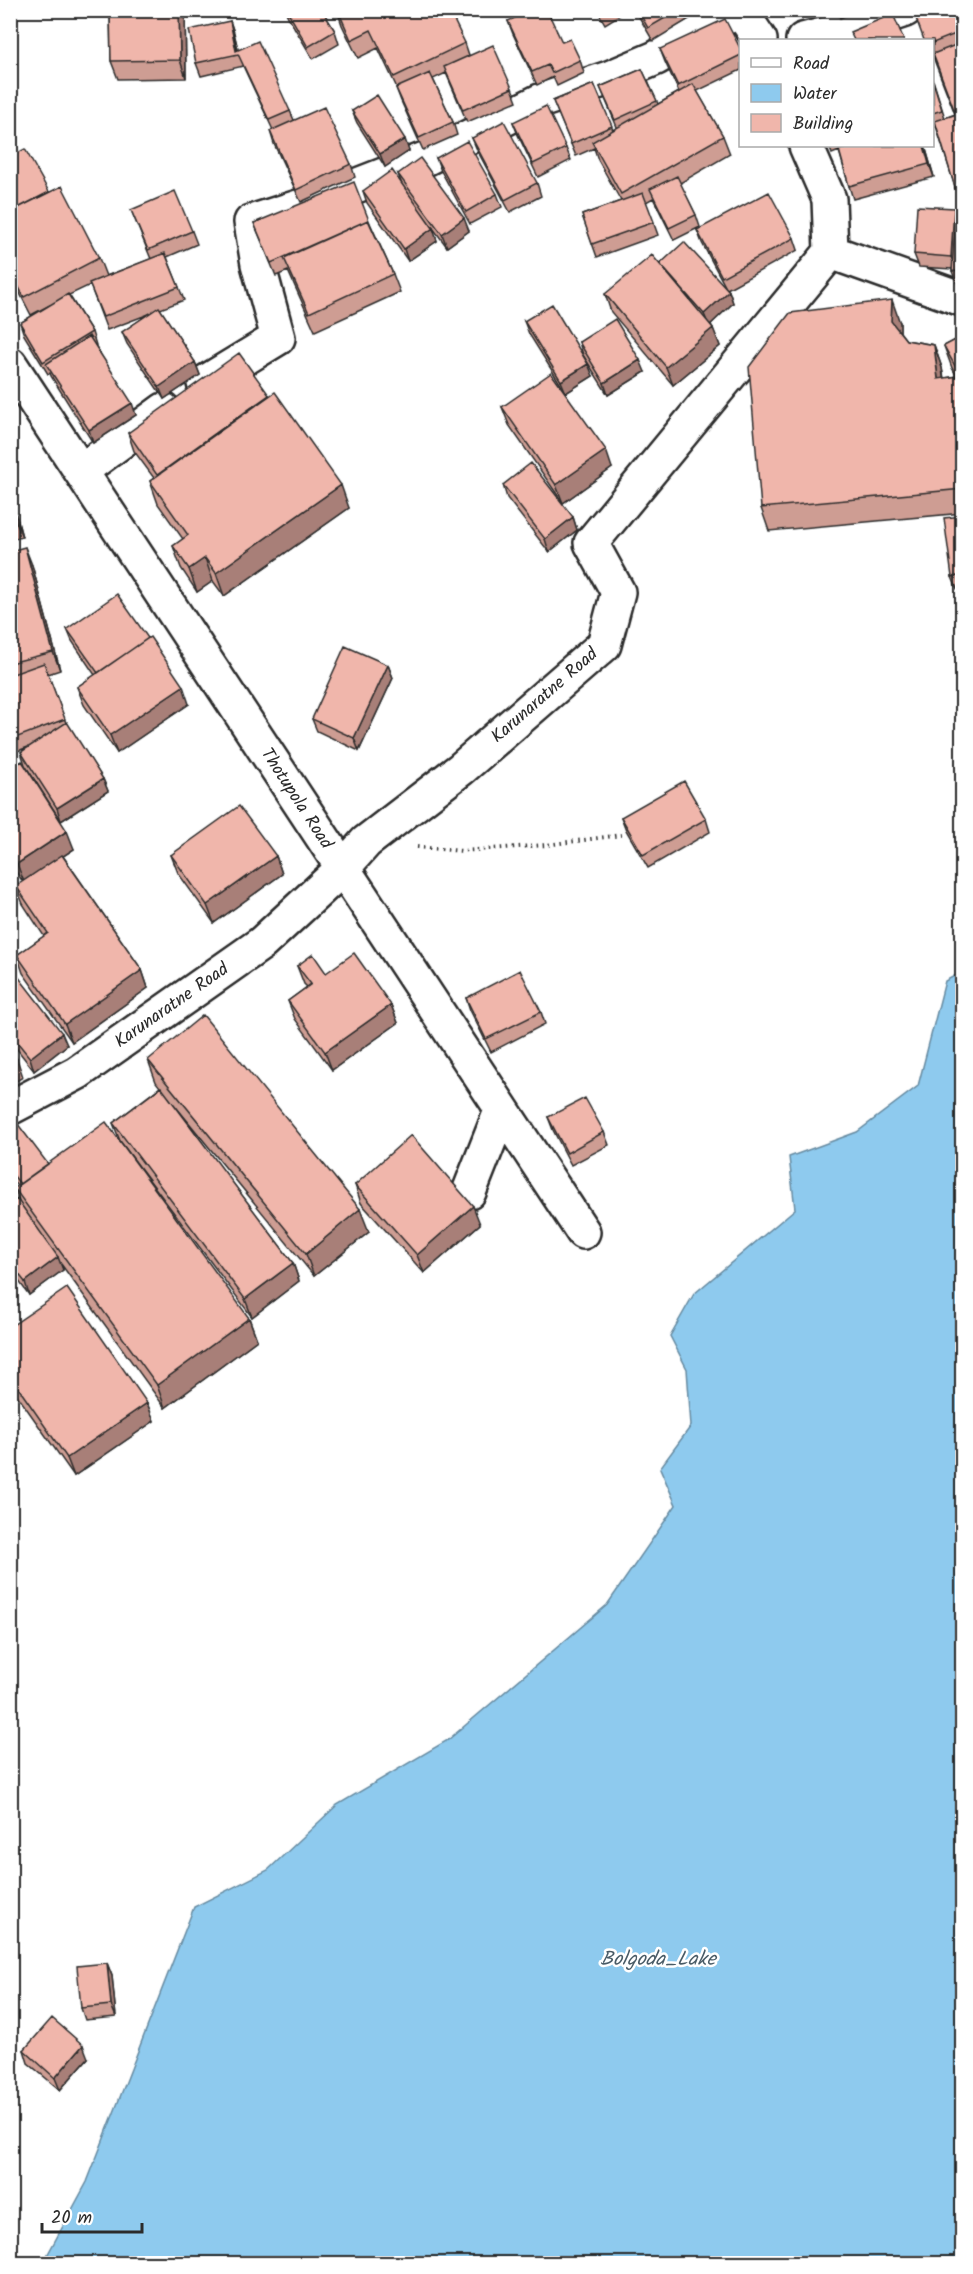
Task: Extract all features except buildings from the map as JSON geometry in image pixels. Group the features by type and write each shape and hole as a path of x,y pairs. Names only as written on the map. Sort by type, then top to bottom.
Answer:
{"street":[{"path":"81,471 192,390 278,338 258,264 251,222 317,201 425,159 540,101 609,78 656,58 739,10 759,39"},
{"path":"807,39 857,27 904,10"},
{"path":"806,147 830,199 831,252 963,299"},
{"name":"Karunaratne Road","path":"10,1108 77,1073 262,943 342,869 366,842 461,769 604,645 618,592 591,543 831,252"},
{"name":"Thotupola Road","path":"10,364 583,1232"},
{"path":"469,1192 501,1111"}],"path":[{"path":"366,842 462,851 546,845 621,835"}],"water":[{"name":"Bolgoda_Lake","path":"962,972 962,2263 43,2263 87,2182 194,1907 268,1870 337,1805 448,1740 607,1605 676,1505 660,1468 691,1426 687,1369 670,1336 694,1294 795,1209 789,1157 857,1132 918,1086 945,981"}]}
